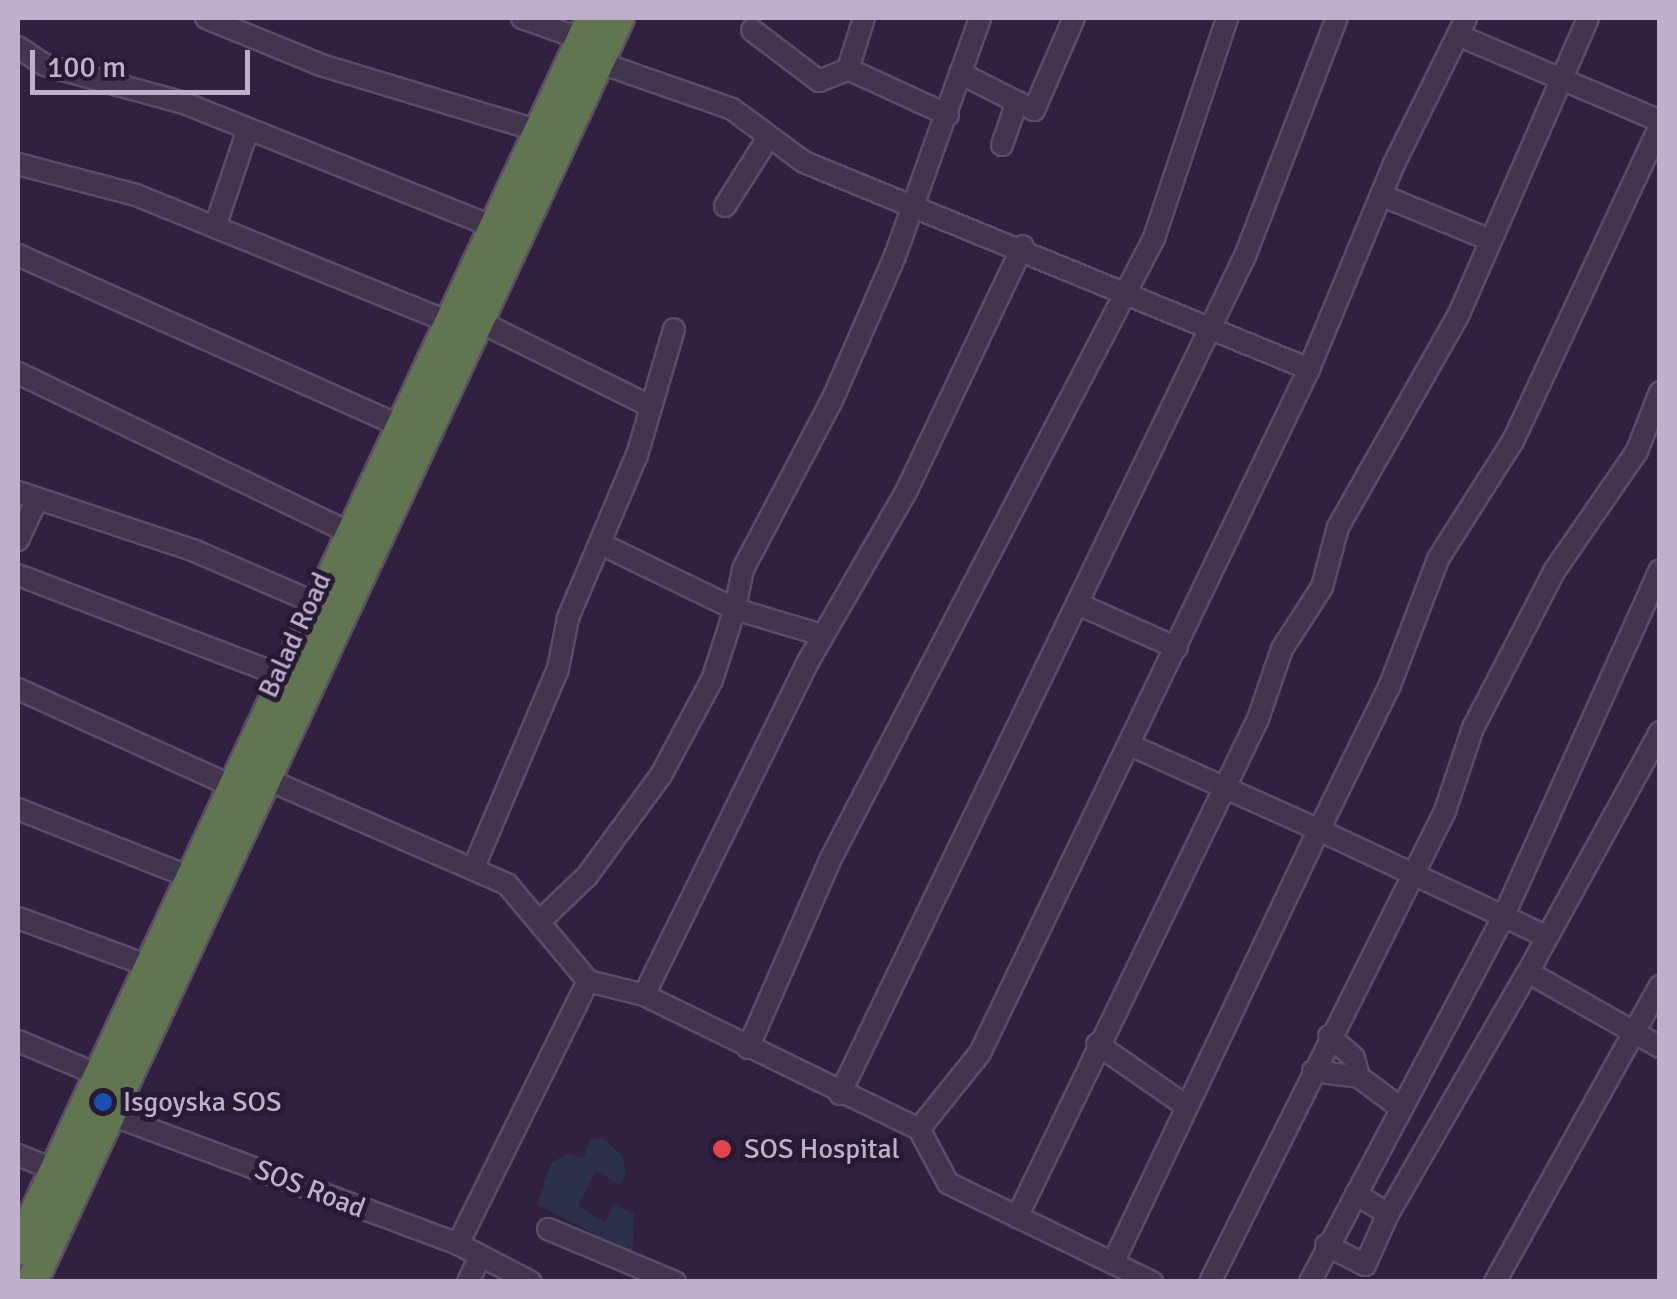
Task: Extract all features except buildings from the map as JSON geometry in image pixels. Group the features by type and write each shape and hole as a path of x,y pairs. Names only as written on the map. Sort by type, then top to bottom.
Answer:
{"highway":[{"name":"Balad Road","path":"18,1250 55,1170 96,1109 99,1075 491,226 591,40 619,18"},
{"name":"Balad Road","path":"32,1282 96,1109 264,778 478,321 591,40"}],"street":[{"path":"206,18 321,65 540,131"},
{"path":"522,18 591,40 732,110 804,162 1023,246 1308,369"},
{"path":"848,69 864,18"},
{"path":"541,920 587,876 660,775 712,680 735,609 750,544 833,398 915,207 980,18"},
{"path":"960,73 1034,110 1074,18"},
{"path":"748,1048 830,860 1018,510 1121,290 1154,238 1168,176 1227,18"},
{"path":"840,1094 1212,329 1280,175 1337,18"},
{"path":"1018,1217 1097,1044 1224,786 1282,648 1322,586 1338,527 1458,316 1488,239 1588,18"},
{"path":"919,1130 980,1053 1308,369 1381,195 1463,27 1560,79 1660,124 1513,441 1438,559 1390,685 1252,978 1183,1104 1113,1263"},
{"path":"752,30 819,81 848,69 948,115"},
{"path":"18,47 45,64 184,103 247,132 491,226"},
{"path":"1002,145 1017,102"},
{"path":"215,227 247,132"},
{"path":"726,206 768,138"},
{"path":"18,164 136,195 446,321"},
{"path":"1381,195 1488,239"},
{"path":"644,994 822,635 906,492 1023,246"},
{"path":"18,255 398,425"},
{"path":"478,321 648,405"},
{"path":"473,869 558,669 568,618 600,544 674,329"},
{"path":"18,373 348,532"},
{"path":"1210,1282 1329,1036 1445,810 1473,728 1555,570 1637,451 1660,392"},
{"path":"18,540 27,495 196,551 316,603"},
{"path":"600,544 735,609 822,635"},
{"path":"1310,1282 1398,1106 1504,913 1660,570"},
{"path":"18,575 282,676"},
{"path":"1078,604 1176,648"},
{"path":"18,689 232,786"},
{"path":"1326,1245 1361,1273 1388,1214 1660,732"},
{"path":"1130,745 1413,869 1547,937"},
{"path":"264,778 508,884 588,982 644,994 919,1130 948,1183 1152,1282"},
{"path":"18,809 190,877"},
{"path":"18,918 149,966"},
{"path":"1528,972 1660,1047"},
{"path":"458,1244 588,982"},
{"path":"1495,1282 1660,986"},
{"path":"1329,1036 1354,1058 1359,1077"},
{"path":"18,1042 99,1075"},
{"path":"1097,1044 1183,1104"},
{"path":"1312,1071 1359,1077 1398,1106"},
{"name":"SOS Road","path":"96,1109 458,1244 530,1282"},
{"path":"18,1155 55,1170"},
{"path":"1356,1194 1388,1214"},
{"path":"548,1229 675,1282"},
{"path":"468,1282 480,1256"}],"shaded area":[{"path":"590,1138 603,1138 623,1157 626,1174 619,1185 596,1170 578,1206 605,1223 613,1203 634,1214 633,1253 537,1205 551,1163 567,1154 584,1158"}],"place":[{"name":"Isgoyska SOS","path":"103,1102"},
{"name":"SOS Hospital","path":"722,1149"}]}
